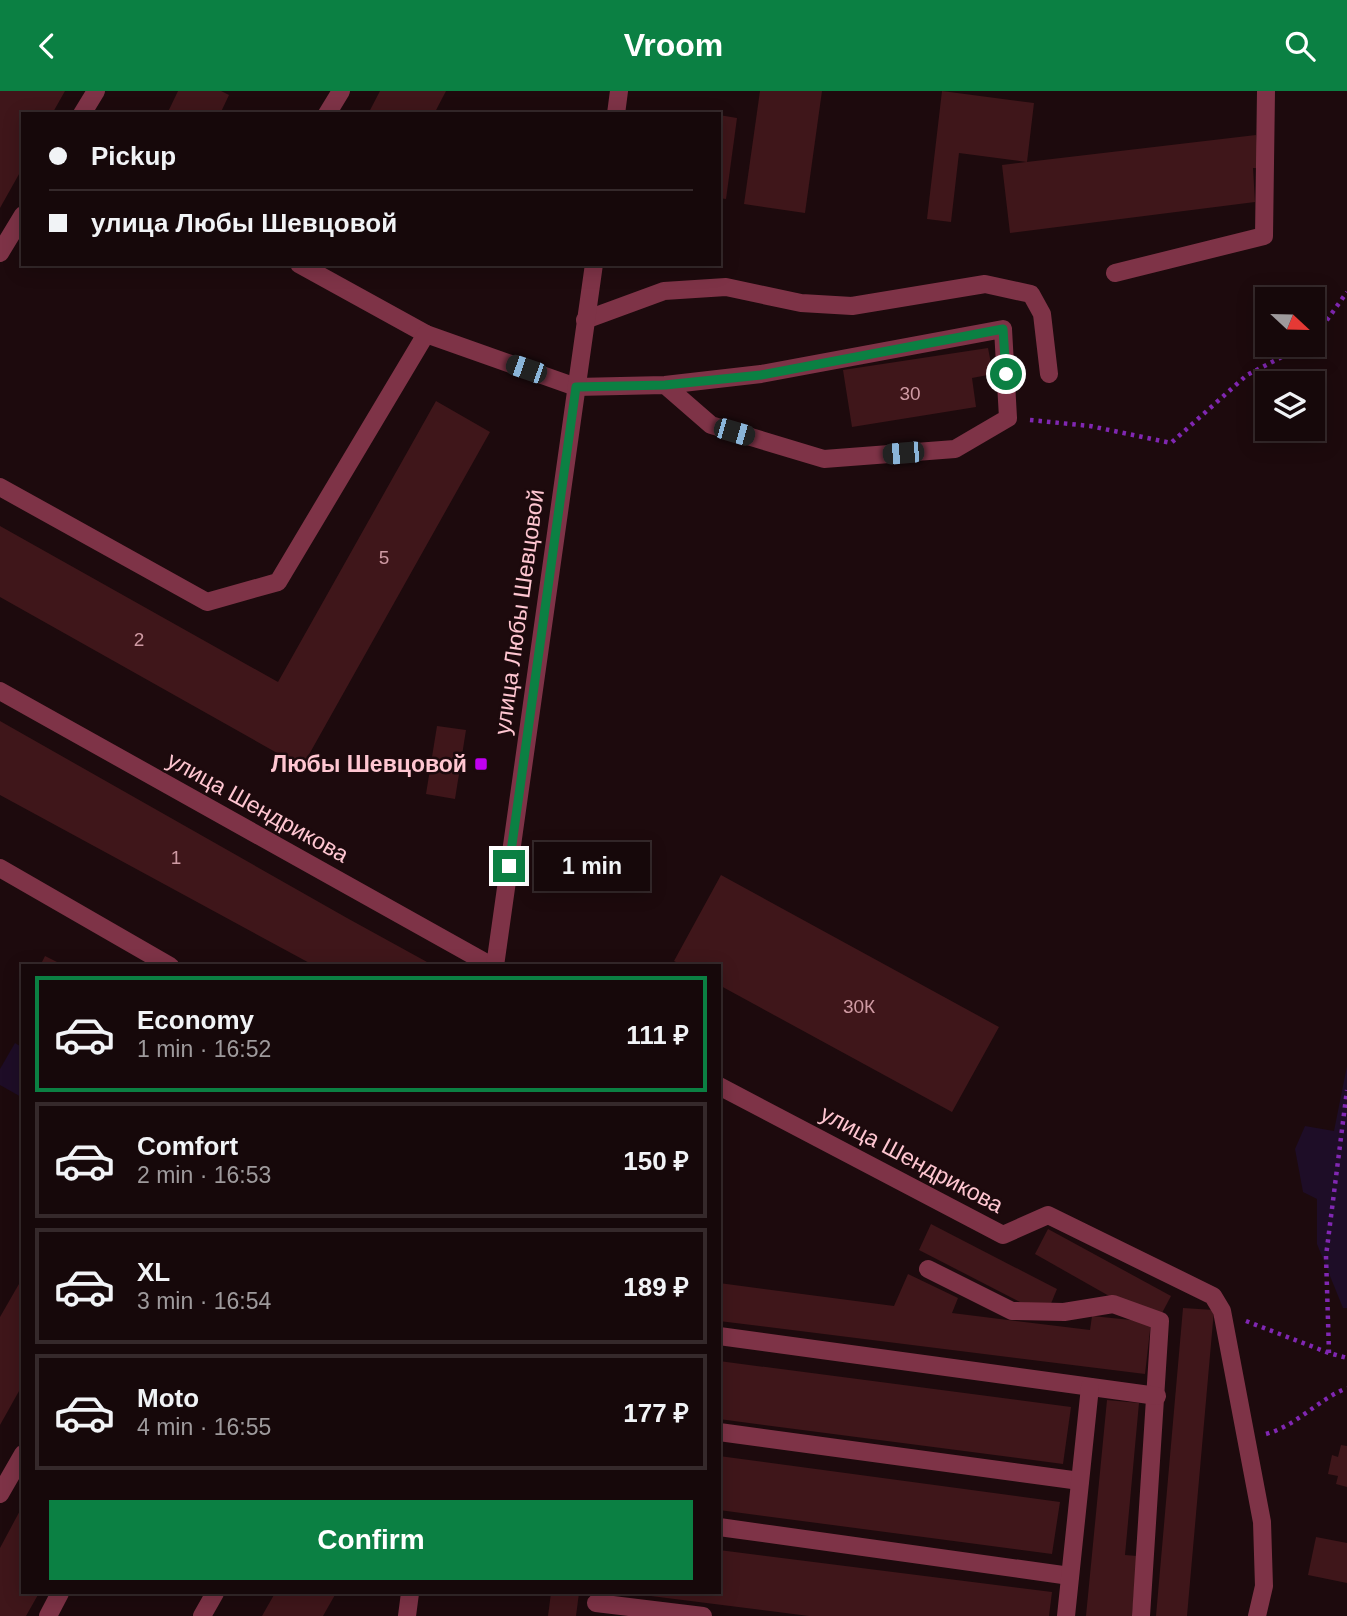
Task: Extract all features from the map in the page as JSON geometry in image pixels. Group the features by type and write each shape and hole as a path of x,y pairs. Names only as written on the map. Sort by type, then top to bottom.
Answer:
{"street":[{"path":"83,112 96,91"},
{"path":"328,112 341,91"},
{"path":"616,112 619,91"},
{"path":"1115,273 1264,236 1266,91"},
{"path":"0,253 21,218"},
{"path":"303,266 426,334 576,387 665,385 761,375 1003,329 1008,418 955,449 824,459 711,425 665,385"},
{"name":"улица Любы Шевцовой","path":"494,964 594,266"},
{"path":"585,320 664,291 726,287 801,303 852,306 985,284 1031,294 1042,314 1049,375"},
{"path":"0,487 207,602 278,582 426,334"},
{"name":"улица Шендрикова","path":"0,691 490,964"},
{"path":"3,875 166,964"},
{"name":"улица Шендрикова","path":"721,1087 1003,1235 1048,1215 1213,1296 1222,1311"},
{"path":"928,1269 1012,1311 1064,1312 1113,1304 1160,1321 1141,1616"},
{"path":"1222,1311 1262,1522 1264,1586 1256,1616"},
{"path":"721,1336 1157,1396"},
{"path":"1066,1616 1090,1387"},
{"path":"721,1432 1080,1481"},
{"path":"0,1494 21,1457"},
{"path":"721,1527 1070,1576"},
{"path":"48,1616 59,1594"},
{"path":"202,1616 214,1594"},
{"path":"407,1616 410,1594"},
{"path":"595,1604 703,1616"}],"path":[{"path":"1325,323 1347,292"},
{"path":"1008,418 1090,426 1171,443 1247,375 1282,357"},
{"path":"1329,1353 1326,1256 1347,1090"},
{"path":"1222,1311 1347,1358"},
{"path":"1245,1441 1285,1429 1330,1395 1347,1388"}],"shaded area":[{"path":"15,1043 21,1047 21,1097 0,1085 0,1069"},
{"path":"1347,1066 1347,1308 1343,1308 1317,1244 1317,1199 1303,1192 1295,1149 1305,1126 1334,1131"}],"building":[{"path":"0,91 65,91 53,112 21,112 21,171 0,208"},
{"path":"178,91 221,91 229,95 221,112 168,112"},
{"path":"380,91 446,91 435,112 369,112"},
{"path":"760,91 822,91 805,213 744,204"},
{"path":"942,91 1034,103 1027,162 959,153 951,222 927,219"},
{"path":"721,115 737,118 726,199 721,198"},
{"path":"1256,135 1259,168 1253,168 1255,202 1010,233 1002,165"},
{"path":"988,348 993,374 972,378 976,407 852,427 843,370"},
{"path":"436,401 490,432 302,767 0,597 0,526 278,682"},
{"path":"0,721 427,962 311,964 0,795"},
{"path":"437,726 466,730 455,799 426,794"},
{"path":"721,875 999,1027 952,1112 721,986 721,964 680,964 674,961"},
{"path":"45,956 59,963 59,964 41,964"},
{"path":"931,1224 1057,1289 1050,1306 1020,1302 919,1250"},
{"path":"1048,1229 1171,1296 1162,1313 1118,1301 1035,1254"},
{"path":"908,1274 958,1298 952,1313 1090,1330 1092,1316 1151,1322 1145,1374 721,1321 721,1283 894,1306"},
{"path":"21,1280 21,1388 0,1425 0,1317"},
{"path":"1183,1308 1214,1310 1187,1616 1156,1616"},
{"path":"721,1361 1071,1407 1063,1464 721,1419"},
{"path":"1107,1400 1139,1403 1125,1555 1137,1556 1132,1616 1086,1616"},
{"path":"1341,1445 1347,1446 1347,1487 1336,1484 1338,1476 1328,1474 1332,1455 1338,1457"},
{"path":"721,1456 1060,1502 1052,1554 721,1510"},
{"path":"21,1509 21,1594 38,1594 26,1616 0,1616 0,1548"},
{"path":"1316,1537 1347,1543 1347,1583 1308,1575"},
{"path":"721,1550 1052,1592 1049,1616 809,1616 635,1594 721,1594"},
{"path":"274,1594 335,1594 323,1616 262,1616"},
{"path":"551,1594 579,1594 576,1616 548,1616"}],"place":[{"name":"Любы Шевцовой","path":"481,764"}],"route":[{"path":"509,866 576,387 665,385 761,375 1003,329 1006,374"}]}
